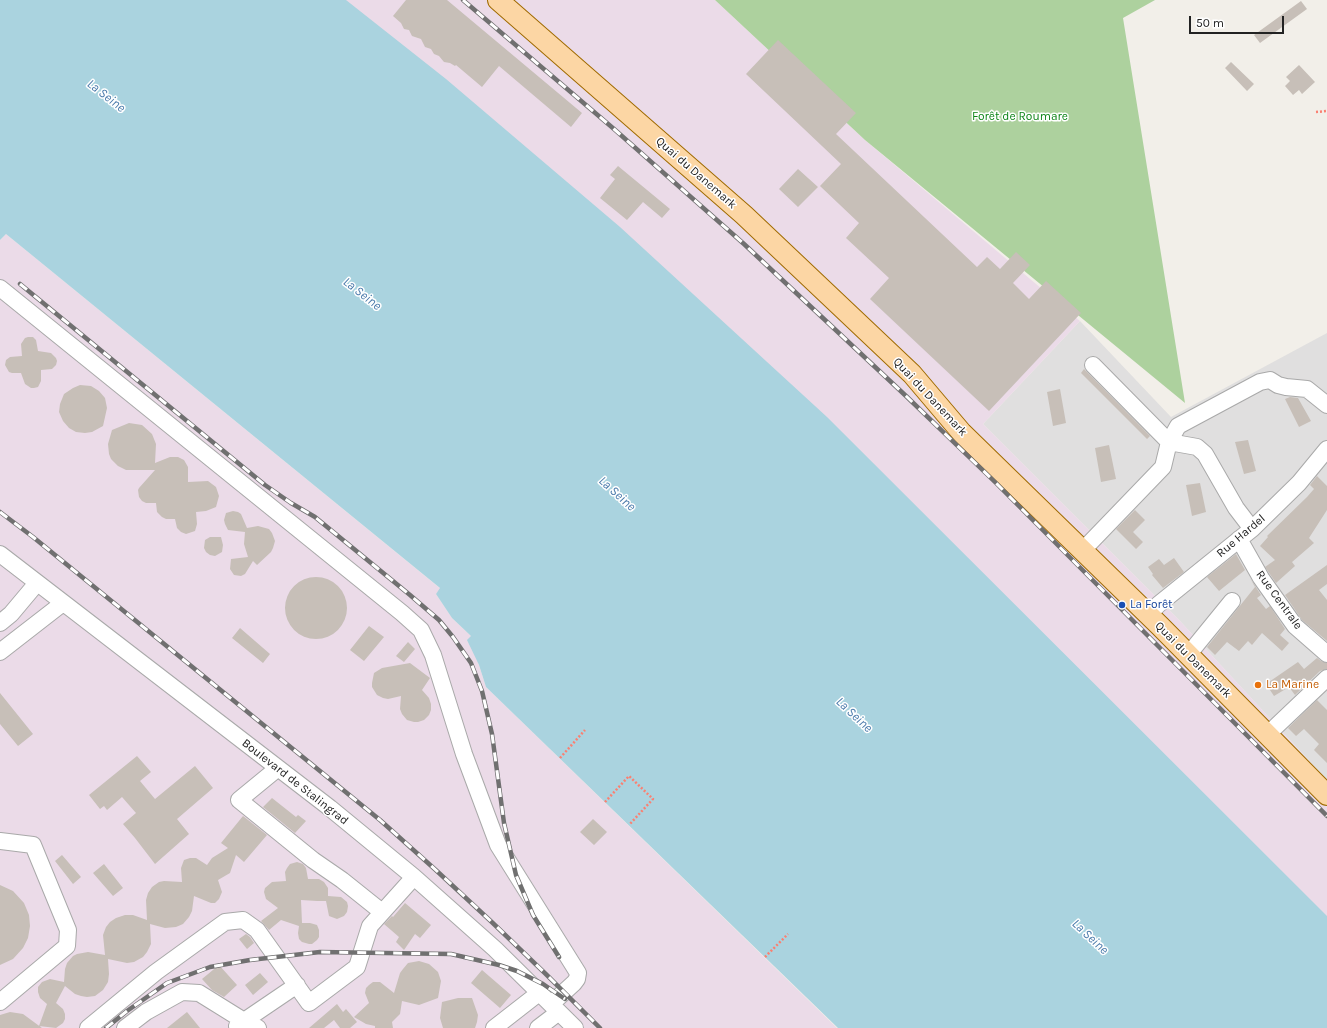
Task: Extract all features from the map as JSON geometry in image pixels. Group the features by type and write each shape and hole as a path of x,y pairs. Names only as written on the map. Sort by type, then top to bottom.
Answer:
{"main road":[{"name":"Quai du Danemark","path":"498,0 755,225 912,374 962,433 1083,550 1268,734 1324,786"}],"street":[{"path":"0,288 402,613 421,630 433,655 464,754 498,845 578,973 577,979 538,1028"},
{"path":"1093,365 1169,442 1197,447 1205,454 1236,508 1252,529"},
{"path":"1083,550 1163,467 1169,442 1178,426 1260,382 1270,380 1278,385 1286,387 1307,389 1327,405"},
{"name":"Rue Hardel","path":"1148,615 1159,604 1252,529 1299,483 1327,449"},
{"name":"Rue Centrale","path":"1239,539 1261,578 1296,626 1327,654"},
{"name":"Boulevard de Stalingrad","path":"0,554 330,808 414,878 495,949 575,1028"},
{"path":"0,623 11,614 37,582"},
{"path":"1188,655 1232,601"},
{"path":"0,652 63,603"},
{"path":"1268,734 1327,678"},
{"path":"278,768 239,800 313,860 342,880 382,912"},
{"path":"0,841 33,845 68,930 67,946 0,1002"},
{"path":"88,1028 156,972 225,922 243,920 257,930 309,1003 357,968 370,926 414,878"},
{"path":"239,1024 296,985"},
{"path":"125,1028 146,1012 182,992 199,993 239,1024 258,1028"},
{"path":"494,1028 540,993"}],"path":[{"path":"1316,112 1327,111"},
{"path":"560,758 585,730"},
{"path":"605,802 629,776 653,799 629,825"},
{"path":"765,957 788,934"}],"shaded area":[{"path":"277,0 715,0 865,140 1080,321 983,424 1180,621 1327,780 1327,944"},
{"path":"6,234 441,589 436,594 452,618 471,636 486,687 837,1028 0,1028 0,240"},
{"path":"1080,321 1171,417 1327,333 1327,780 1180,621 983,424"}],"green space":[{"name":"Forêt de Roumare","path":"715,0 1155,0 1123,18 1185,403 865,140"}],"water":[{"name":"La Seine","path":"0,0 346,0 446,79 620,227 827,417 1327,916 1327,1028 838,1028 486,687 479,665 467,640 471,636 452,618 436,594 440,588 6,234 0,240"}],"building":[{"path":"406,0 447,0 582,113 571,127 499,66 482,87 456,65 455,66 444,62 439,56 434,54 431,49 425,47 421,39 412,36 409,30 404,29 401,23 393,16"},
{"path":"1301,1 1307,9 1260,43 1254,35"},
{"path":"778,40 856,113 836,134 977,267 987,257 1000,269 1016,252 1030,265 1013,283 1029,299 1046,281 1081,313 989,411 870,299 889,278 846,238 859,223 820,186 841,164 746,74"},
{"path":"1231,62 1254,84 1247,91 1225,68"},
{"path":"1299,65 1315,82 1302,94 1299,90 1293,95 1285,86 1290,81 1286,77"},
{"path":"618,166 670,209 662,218 643,202 627,220 600,198 615,179 610,175"},
{"path":"798,169 818,187 798,207 779,189"},
{"path":"33,337 36,340 38,351 51,353 57,361 56,365 52,369 41,370 41,381 38,387 34,388 31,388 25,384 21,373 9,372 5,365 6,360 10,357 22,356 21,344 25,338"},
{"path":"1084,369 1150,436 1147,439 1081,373"},
{"path":"80,385 91,386 99,391 105,398 107,408 103,426 92,432 76,432 69,428 63,421 59,412 64,394"},
{"path":"1060,389 1066,423 1053,426 1047,392"},
{"path":"1290,397 1298,398 1311,421 1299,427 1285,399"},
{"path":"129,423 142,425 152,434 156,444 155,463 170,457 178,457 184,460 188,467 188,482 208,481 216,487 219,496 216,507 206,511 196,512 197,524 195,531 186,534 181,532 177,528 175,519 166,519 157,512 156,503 146,503 139,497 139,488 155,470 126,470 118,466 111,459 108,444 112,430"},
{"path":"1248,440 1256,471 1244,474 1235,442"},
{"path":"1109,445 1116,479 1101,482 1095,448"},
{"path":"1317,476 1327,486 1327,510 1309,538 1314,543 1292,562 1295,566 1276,583 1265,567 1275,560 1260,546 1268,537 1267,536 1314,489 1310,485"},
{"path":"1200,483 1206,512 1192,516 1186,485"},
{"path":"1135,510 1145,520 1133,532 1143,542 1136,549 1116,529"},
{"path":"233,511 241,514 247,528 258,526 269,529 275,541 271,552 257,565 253,561 245,574 241,576 234,575 230,569 231,559 248,557 244,544 245,532 228,530 225,524 224,520 226,513"},
{"path":"210,537 221,537 223,545 222,552 215,556 210,555 204,548 205,540"},
{"path":"1236,554 1245,570 1219,591 1207,577"},
{"path":"1174,558 1184,572 1163,588 1152,575 1153,574 1148,567 1159,559 1164,565"},
{"path":"1327,565 1327,584 1319,590 1327,600 1327,641 1302,620 1285,595"},
{"path":"316,577 328,580 338,586 344,596 347,608 344,620 338,630 328,636 316,639 304,636 294,630 288,620 285,608 288,596 294,586 304,580"},
{"path":"1250,578 1261,595 1257,598 1266,609 1270,606 1285,629 1280,635 1289,643 1282,651 1262,633 1252,645 1248,641 1239,651 1227,642 1215,655 1207,647 1255,587"},
{"path":"369,626 384,637 364,661 350,650"},
{"path":"240,628 270,654 263,663 232,638"},
{"path":"408,642 415,649 404,662 396,656"},
{"path":"1317,658 1327,663 1327,669 1320,671 1295,695 1289,687 1274,696 1266,684 1298,662 1304,669"},
{"path":"410,663 430,678 422,690 429,698 431,710 429,715 424,720 418,722 407,720 402,714 400,709 401,696 388,699 383,698 377,695 372,687 374,673 382,668"},
{"path":"0,693 33,734 18,746 0,724"},
{"path":"1317,700 1327,710 1327,763 1314,750 1319,744 1304,729 1296,736 1288,728"},
{"path":"137,756 151,772 140,781 155,799 195,766 213,788 177,819 189,834 155,864 123,824 136,813 122,797 107,810 104,806 100,809 89,795"},
{"path":"272,798 296,817 298,815 306,821 295,833 263,807"},
{"path":"243,816 267,835 244,862 236,855 230,873 218,880 222,892 219,899 215,903 211,903 194,896 192,911 189,917 183,924 176,927 165,928 150,924 151,944 143,957 134,962 127,963 108,959 108,982 103,990 95,996 87,997 75,994 65,986 56,1003 63,1009 65,1014 63,1023 56,1028 39,1026 47,1004 40,998 38,992 38,987 42,982 50,979 64,982 67,963 77,954 88,952 105,955 103,935 110,922 125,915 133,915 147,920 146,900 152,887 159,882 164,881 182,882 181,868 184,860 196,858 207,865 212,858 228,848 221,843"},
{"path":"593,819 607,832 594,845 580,832"},
{"path":"62,855 81,877 73,884 55,861"},
{"path":"297,862 303,864 306,868 308,879 319,879 324,882 328,888 328,896 341,897 347,902 348,906 347,912 344,916 337,919 329,916 326,901 301,900 302,923 317,925 319,930 319,937 312,944 302,942 299,939 299,926 281,920 269,930 261,921 278,908 266,899 264,892 265,888 272,882 286,881 285,872 287,868 290,864"},
{"path":"104,864 123,888 113,896 93,873"},
{"path":"0,885 13,891 24,903 29,915 30,926 28,938 23,948 13,959 0,965"},
{"path":"405,903 431,925 420,938 415,934 404,950 396,942 399,937 384,924 392,916 393,917"},
{"path":"246,934 254,943 247,949 239,939"},
{"path":"419,961 429,964 438,972 441,981 438,998 419,1005 402,1001 400,1014 392,1022 393,1028 375,1028 375,1026 366,1024 354,1017 369,1003 365,993 366,988 369,985 373,982 380,982 394,993 400,973 403,969 408,963"},
{"path":"219,965 237,985 224,997 212,990 202,979"},
{"path":"482,970 511,995 500,1008 471,983"},
{"path":"260,973 268,982 253,995 245,985"},
{"path":"458,998 472,998 478,1015 475,1028 443,1028 440,1018 442,1002"},
{"path":"337,1004 343,1012 346,1009 357,1022 350,1028 340,1028 334,1020 324,1028 309,1028"},
{"path":"10,1012 23,1014 42,1028 0,1028 0,1015"},
{"path":"187,1012 200,1028 167,1028"}],"railway":[{"path":"463,0 614,129 744,244 906,396 996,483 1327,816"},
{"path":"20,284 265,485 315,517 439,620 453,637 471,663 482,691 492,734 504,823 516,875 533,915 559,957"},
{"path":"0,512 33,537 380,820 492,922 600,1028"},
{"path":"106,1028 127,1011 167,983 210,967 250,960 320,952 451,954 499,965 517,971 543,984 565,999"}],"place":[{"name":"La Forêt","path":"1122,605"},
{"name":"La Marine","path":"1258,685"}]}
